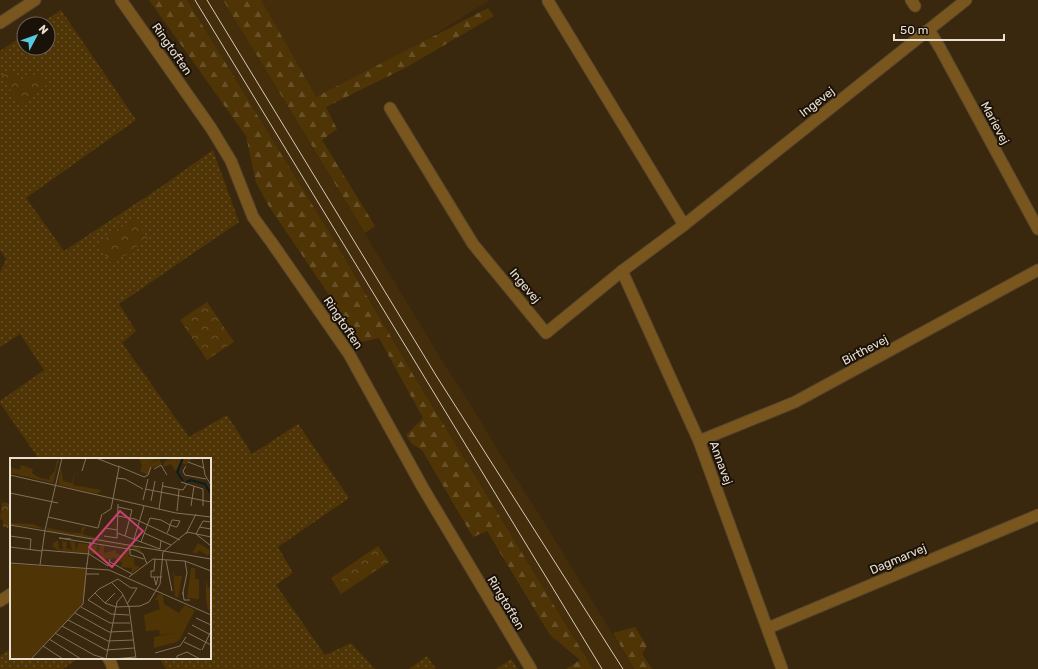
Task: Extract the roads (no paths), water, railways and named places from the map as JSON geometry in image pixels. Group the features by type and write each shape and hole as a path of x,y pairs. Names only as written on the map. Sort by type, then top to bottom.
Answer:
{"street":[{"path":"0,23 35,0"},
{"name":"Ringtoften","path":"121,0 219,141 231,161 253,217 349,354 423,488 531,669"},
{"name":"Ingevej","path":"390,108 473,244 546,333 622,271 684,225 966,0"},
{"path":"548,2 684,225"},
{"name":"Marievej","path":"929,30 1038,229"},
{"name":"Birthevej","path":"699,441 795,402 1038,270"},
{"name":"Annavej","path":"622,271 699,441 782,669"},
{"name":"Dagmarvej","path":"768,628 1038,515"},
{"path":"0,601 10,595"},
{"path":"109,659 113,669"}],"tram line":[{"path":"195,0 602,669"},
{"path":"207,0 437,377 623,669"}]}
